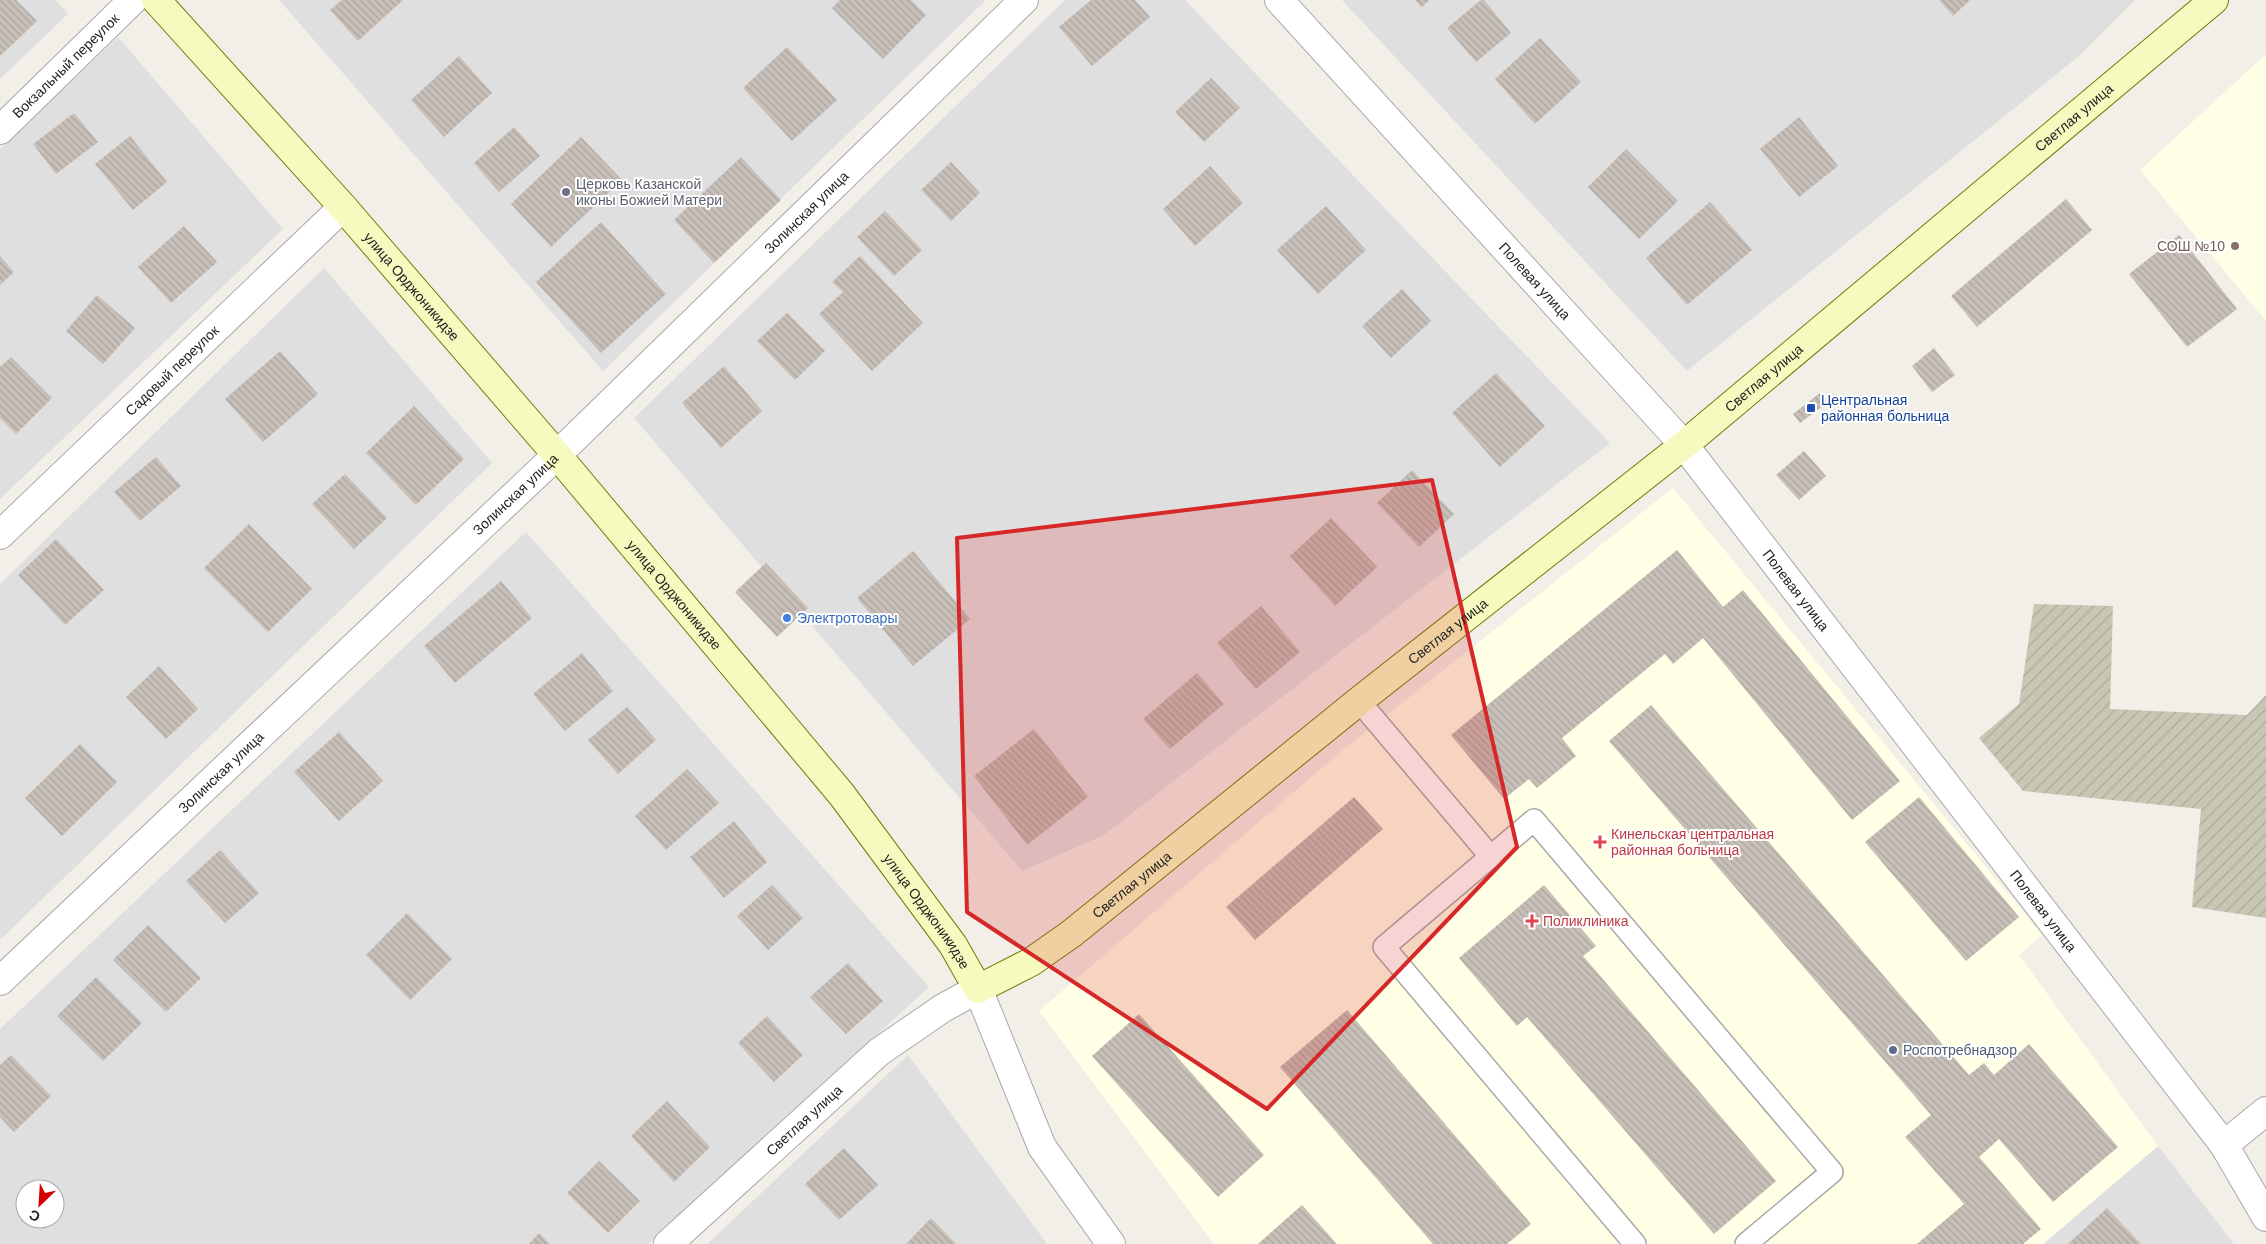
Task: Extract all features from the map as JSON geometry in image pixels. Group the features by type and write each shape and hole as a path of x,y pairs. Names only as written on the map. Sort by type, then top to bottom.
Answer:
{"main road":[{"name":"улица Орджоникидзе","path":"156,0 343,207 557,455 842,795 953,945 978,990"},
{"name":"Светлая улица","path":"978,990 1031,962 1071,934 1359,701 1684,446 2214,0"}],"street":[{"name":"Вокзальный переулок","path":"0,130 133,0"},
{"name":"Золинская улица","path":"0,981 557,455 1024,0"},
{"name":"Полевая улица","path":"1279,0 1684,446 2224,1145 2266,1217"},
{"name":"Садовый переулок","path":"0,535 343,207"},
{"name":"Светлая улица","path":"668,1244 878,1052 943,1008 978,990"},
{"name":"улица Орджоникидзе","path":"978,990 1042,1147 1111,1244"},
{"path":"2224,1145 2266,1111"}],"lane":[{"path":"1359,701 1491,857"},
{"path":"1635,1244 1384,947 1534,820 1832,1172 1746,1244"}],"highlighted area":[{"path":"1432,480 1517,847 1267,1109 967,912 957,538"}],"shaded area":[{"path":"0,0 55,0 68,14 0,79"},
{"path":"279,0 986,0 603,371"},
{"path":"1065,0 1185,0 1610,443 1104,835 1022,871 634,418"},
{"path":"1342,0 2135,0 2079,56 1687,371"},
{"path":"118,37 283,229 0,499 0,149"},
{"name":"СОШ №10","path":"2266,54 2266,321 2140,170"},
{"path":"324,268 492,463 0,940 0,584"},
{"name":"Кинельская центральная районная больница","path":"1673,488 2042,935 2019,955 2158,1146 2043,1244 1214,1244 1039,1011 1344,749"},
{"path":"526,532 929,987 649,1244 0,1244 0,1029"},
{"path":"2034,604 2113,606 2110,709 2247,715 2266,695 2266,918 2192,907 2201,809 2023,791 1979,738 2019,704"},
{"path":"908,1055 1047,1244 707,1244"},
{"path":"2158,1146 2234,1244 2043,1244"}],"building":[{"path":"0,0 16,0 37,21 0,56"},
{"path":"342,0 403,0 358,41 330,10"},
{"path":"840,0 911,0 926,15 883,59 832,8"},
{"path":"1091,0 1135,0 1150,17 1092,66 1059,27"},
{"path":"1415,0 1429,0 1422,7"},
{"path":"1481,0 1484,0 1511,33 1476,62 1447,28"},
{"path":"1939,0 1970,0 1953,16"},
{"path":"1540,38 1581,82 1535,124 1495,79"},
{"path":"787,47 837,100 792,141 743,88"},
{"path":"459,56 492,93 444,137 411,100"},
{"path":"1211,78 1240,108 1204,142 1175,112"},
{"path":"74,113 98,142 56,174 33,144"},
{"path":"1799,117 1838,166 1799,197 1760,149"},
{"path":"514,127 540,156 499,192 474,163"},
{"path":"130,136 167,182 133,210 95,164"},
{"name":"Церковь Казанской иконы Божией Матери","path":"581,137 622,180 551,247 511,204"},
{"path":"1626,149 1678,201 1639,239 1588,187"},
{"path":"741,157 781,200 714,263 674,220"},
{"path":"951,162 980,193 951,221 921,190"},
{"path":"1210,166 1243,203 1195,246 1163,209"},
{"path":"2066,199 2092,230 1977,327 1951,296"},
{"path":"1710,202 1752,250 1687,305 1646,258"},
{"path":"1326,206 1366,250 1318,294 1277,250"},
{"path":"885,211 922,250 894,276 857,237"},
{"path":"601,222 666,294 601,353 536,282"},
{"path":"184,226 217,262 171,303 138,267"},
{"path":"2179,235 2237,309 2187,347 2129,274"},
{"path":"0,256 14,272 0,285"},
{"path":"860,256 923,323 872,371 819,314 843,292 832,282"},
{"path":"1402,289 1431,321 1391,358 1362,326"},
{"path":"97,295 135,328 103,364 66,331"},
{"path":"787,313 825,351 795,380 757,341"},
{"path":"1934,348 1955,375 1932,392 1912,366"},
{"path":"280,351 318,394 263,442 225,399"},
{"path":"11,357 52,398 16,434 0,418 0,367"},
{"path":"724,366 762,411 721,448 682,403"},
{"path":"1496,373 1545,426 1500,467 1452,413"},
{"path":"1820,393 1827,403 1800,423 1793,414"},
{"path":"414,406 464,459 416,505 366,453"},
{"path":"1804,451 1826,476 1799,500 1776,475"},
{"path":"156,457 181,486 140,521 114,492"},
{"path":"1412,470 1454,514 1419,547 1377,503"},
{"path":"345,474 387,518 354,549 312,504"},
{"path":"1331,518 1377,567 1335,606 1290,556"},
{"path":"249,524 312,589 268,632 204,568"},
{"path":"56,539 104,590 65,625 18,575"},
{"path":"1677,550 1723,607 1743,590 1900,781 1852,820 1703,638 1673,664 1665,654 1562,738 1576,756 1537,788 1529,779 1504,799 1451,735"},
{"path":"913,551 970,619 913,666 857,598"},
{"path":"766,563 808,608 777,637 735,592"},
{"path":"501,581 532,618 455,683 424,646"},
{"path":"1261,606 1300,652 1256,689 1217,643"},
{"path":"582,653 613,691 565,731 533,694"},
{"path":"159,666 198,709 166,739 126,697"},
{"path":"1197,673 1224,704 1170,749 1143,719"},
{"path":"1651,705 1969,1075 1984,1063 1994,1075 2029,1044 2118,1147 2053,1202 1999,1139 1979,1157 2041,1229 2023,1244 1917,1244 1964,1204 1905,1137 1931,1115 1609,741"},
{"path":"627,707 656,740 618,774 588,740"},
{"path":"1034,729 1088,797 1027,845 974,776"},
{"path":"339,732 383,781 339,821 294,772"},
{"path":"80,744 117,782 62,836 25,798"},
{"path":"687,769 719,803 666,850 635,816"},
{"path":"1354,797 1383,829 1255,940 1226,907"},
{"path":"1919,797 2019,917 1966,961 1865,842"},
{"path":"734,821 767,862 724,898 690,857"},
{"path":"220,850 259,893 225,923 186,881"},
{"path":"772,885 803,918 768,950 737,916"},
{"path":"1544,885 1596,946 1583,956 1776,1181 1714,1234 1527,1017 1517,1026 1459,958"},
{"path":"407,913 452,959 410,1000 366,955"},
{"path":"148,925 201,978 166,1012 113,960"},
{"path":"848,963 883,1001 846,1034 810,997"},
{"path":"96,977 142,1023 103,1061 57,1016"},
{"path":"1347,1010 1531,1224 1507,1244 1433,1244 1280,1067"},
{"path":"1139,1014 1264,1155 1218,1197 1092,1056"},
{"path":"767,1016 803,1055 774,1082 738,1043"},
{"path":"11,1055 51,1096 14,1132 0,1117 0,1065"},
{"path":"667,1101 710,1147 674,1182 631,1136"},
{"path":"844,1148 878,1185 839,1220 805,1184"},
{"path":"599,1161 640,1201 608,1233 567,1193"},
{"path":"1302,1205 1337,1244 1258,1244"},
{"path":"2107,1208 2141,1244 2068,1244"},
{"path":"931,1218 956,1244 906,1244"},
{"path":"539,1233 550,1244 529,1244"}],"place":[{"name":"Церковь Казанской иконы Божией Матери","path":"566,192"},
{"name":"СОШ №10","path":"2235,246"},
{"name":"Центральная районная больница","path":"1811,408"},
{"name":"Электротовары","path":"787,618"},
{"name":"Кинельская центральная районная больница","path":"1600,842"},
{"name":"Поликлиника","path":"1532,921"},
{"name":"Роспотребнадзор","path":"1893,1050"}]}
